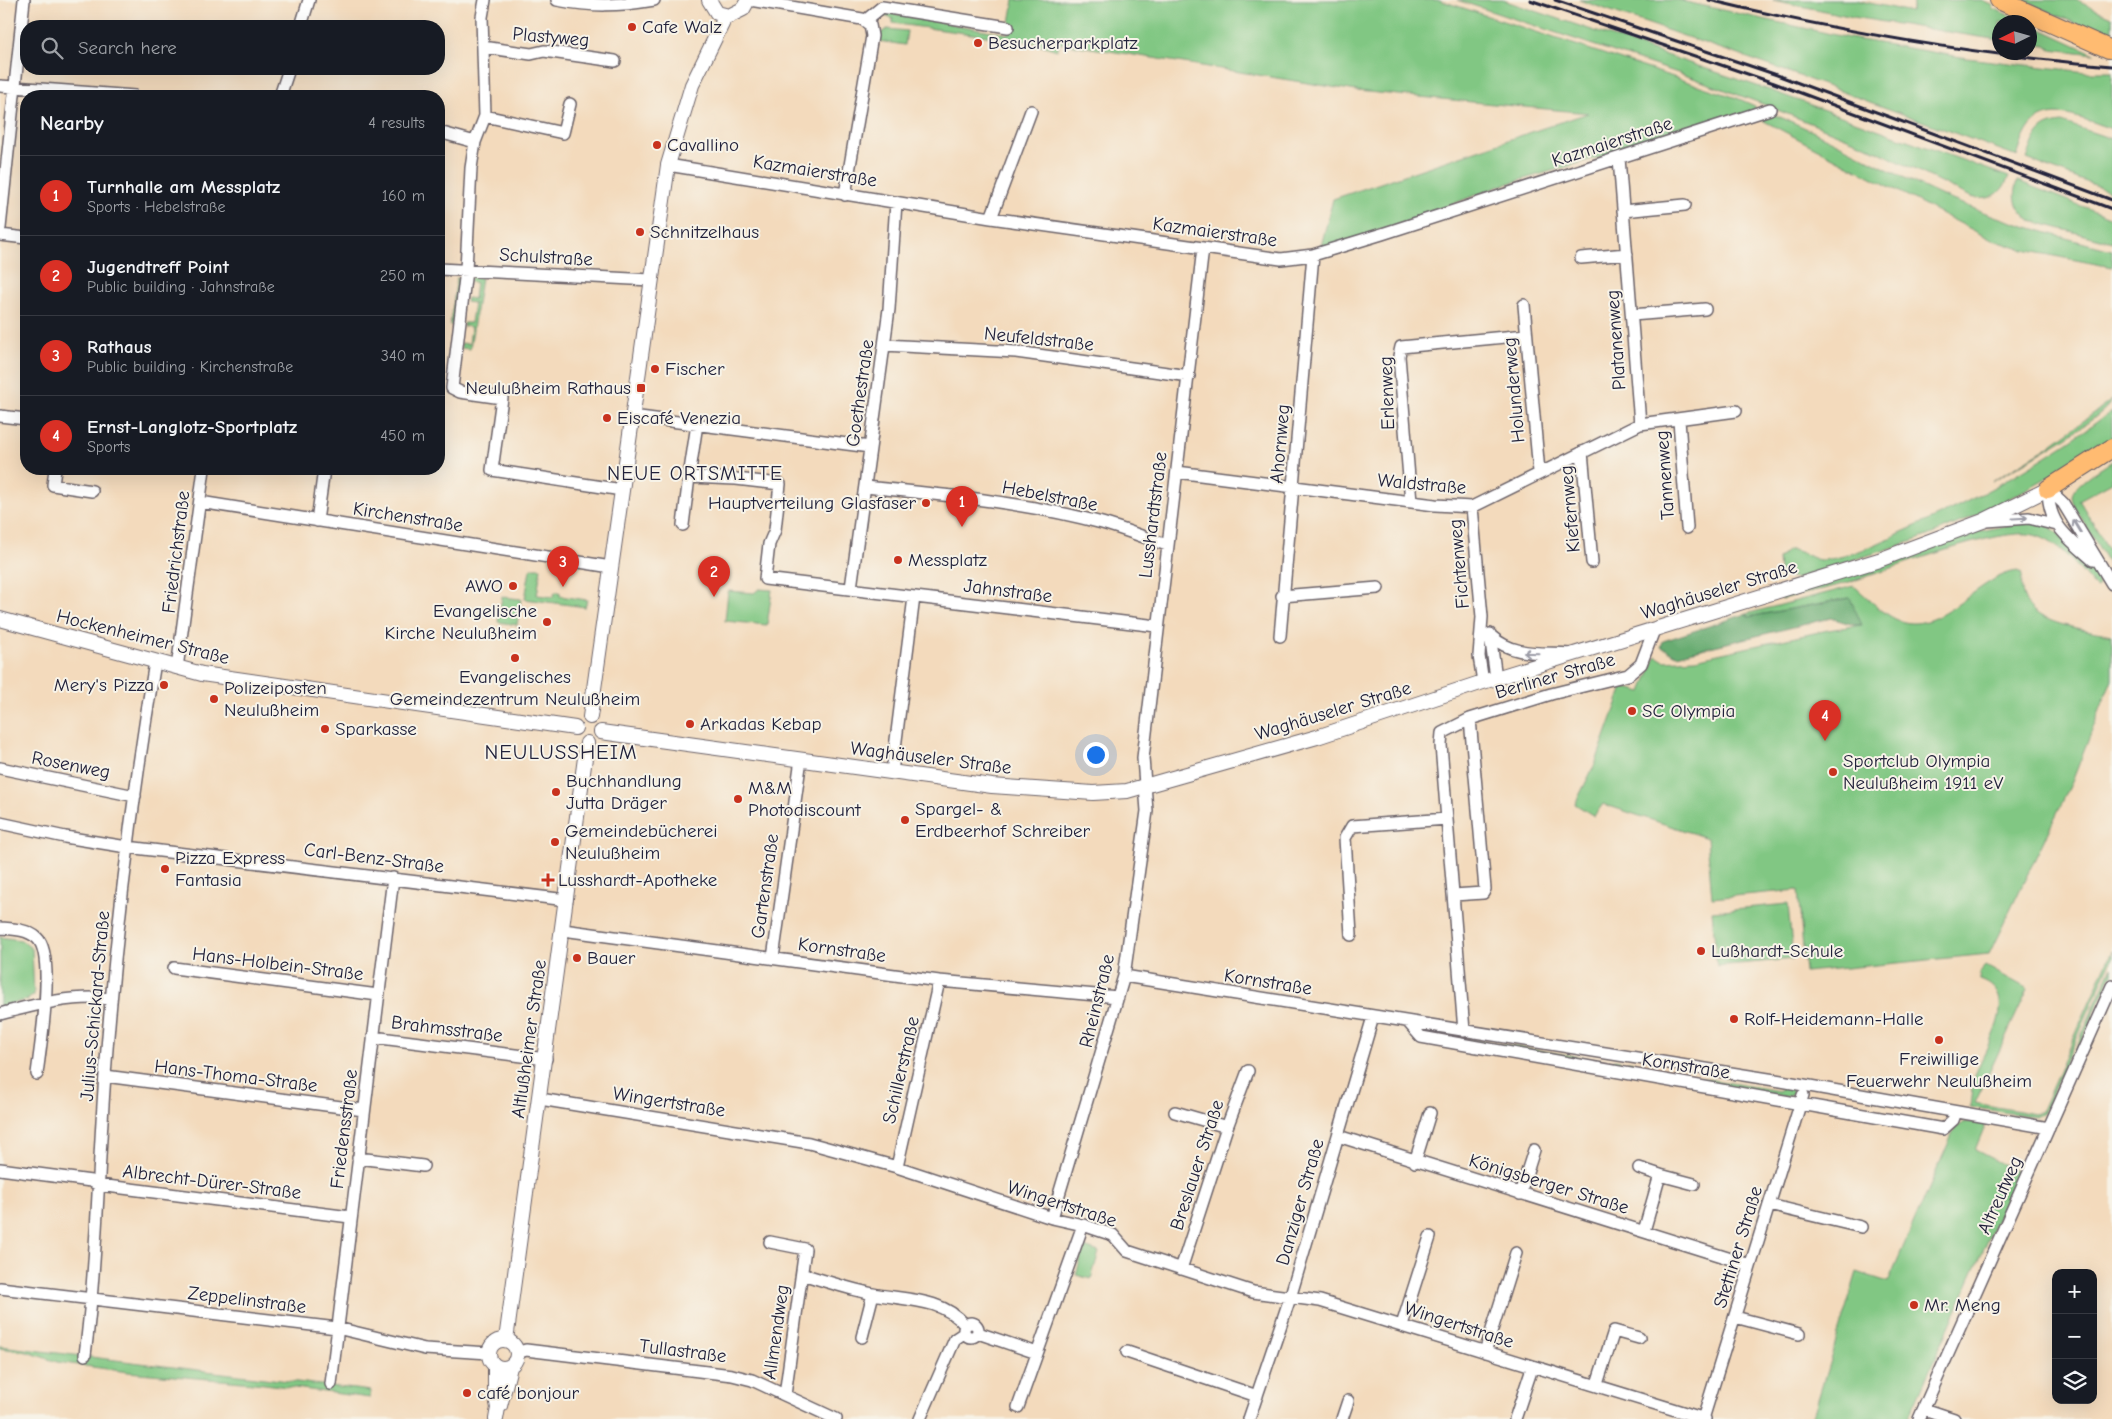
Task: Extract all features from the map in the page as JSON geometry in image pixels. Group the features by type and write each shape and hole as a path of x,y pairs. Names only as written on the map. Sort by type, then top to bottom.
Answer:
{"main road":[{"path":"1999,0 2109,49"},
{"path":"2048,489 2112,448"}],"street":[{"path":"22,20 24,0"},
{"path":"303,20 309,0"},
{"path":"485,0 482,17 485,116 475,142 471,168 466,270 452,388 460,392 502,398 492,470 622,490"},
{"path":"557,0 614,6 654,0"},
{"path":"709,0 712,8 724,15 739,13 749,0 801,4 868,22"},
{"path":"868,22 882,7 1008,27"},
{"path":"590,717 668,165 692,85 722,24 724,15"},
{"path":"845,195 872,36 868,22"},
{"path":"0,228 20,35"},
{"name":"Plastyweg","path":"483,47 531,54 544,51 615,62"},
{"path":"282,90 286,75"},
{"path":"0,86 54,90"},
{"path":"485,116 563,132 570,104"},
{"name":"Kazmaierstraße","path":"668,165 991,218 1281,260 1313,255 1770,109"},
{"path":"991,218 1031,111"},
{"path":"445,134 475,142"},
{"name":"Platanenweg","path":"1619,158 1640,424"},
{"name":"Goethestraße","path":"851,588 889,309 896,202"},
{"path":"1623,211 1685,205"},
{"path":"0,235 20,237"},
{"name":"Lusshardtstraße","path":"1145,787 1143,758 1157,626 1189,376 1203,248"},
{"path":"1581,258 1627,254"},
{"name":"Ahornweg","path":"1280,636 1313,255"},
{"name":"Schulstraße","path":"445,269 651,280"},
{"name":"Holunderweg","path":"1524,305 1540,472"},
{"path":"1632,315 1705,309"},
{"name":"Erlenweg","path":"1411,502 1399,356 1401,346 1526,335"},
{"name":"Neufeldstraße","path":"884,345 1016,352 1189,376"},
{"name":"Waldstraße","path":"1177,472 1411,502 1472,507 1640,424 1736,411"},
{"path":"0,416 20,418"},
{"path":"632,416 870,447"},
{"name":"Tannenweg","path":"1678,420 1687,528"},
{"path":"682,525 697,424"},
{"name":"Kiefernweg","path":"1582,452 1592,562"},
{"path":"54,475 53,485 92,492"},
{"name":"Friedrichstraße","path":"177,668 203,475"},
{"path":"317,520 323,475"},
{"name":"Jahnstraße","path":"689,477 736,479 780,484 775,530 769,544 765,579 1157,626"},
{"name":"Hebelstraße","path":"865,487 1063,514 1102,523 1167,545"},
{"path":"2048,489 2048,506 2057,525 2100,566"},
{"path":"2048,489 2063,503 2112,584"},
{"name":"Waghäuseler Straße","path":"601,732 992,786 1110,793 1145,787 1317,736 1483,682 1879,560 1983,521 2048,489"},
{"name":"Kirchenstraße","path":"200,502 611,566"},
{"name":"Fichtenweg","path":"1472,507 1482,617 1478,656 1483,682"},
{"path":"1983,521 2029,518 2057,525"},
{"path":"1282,596 1378,588"},
{"path":"892,772 914,597"},
{"name":"Fichtenweg","path":"1482,617 1491,636 1496,678"},
{"name":"Hockenheimer Straße","path":"0,619 177,668 230,679 575,728"},
{"name":"Berliner Straße","path":"1464,1031 1441,745 1442,733 1470,719 1551,694 1628,675 1641,664 1654,630"},
{"path":"1491,636 1508,648 1521,652 1576,654"},
{"name":"Julius-Schickard-Straße","path":"85,1355 92,1299 104,1076 111,999 127,847 155,662"},
{"path":"590,717 598,720 601,732 596,740 587,743 578,738 575,728 579,721 590,717"},
{"path":"1454,895 1483,893 1485,889 1470,719"},
{"name":"Altlußheimer Straße","path":"506,1340 546,1059 587,743"},
{"name":"Gartenstraße","path":"773,958 801,759"},
{"name":"Rosenweg","path":"0,768 135,796"},
{"name":"Rheinstraße","path":"1052,1218 1124,976 1147,811 1145,787"},
{"path":"1351,935 1345,838 1352,826 1447,819"},
{"name":"Carl-Benz-Straße","path":"0,823 65,837 127,847 567,900"},
{"name":"Friedensstraße","path":"330,1384 393,878"},
{"path":"0,928 18,930 39,939 45,959 47,1002 37,1074"},
{"name":"Kornstraße","path":"563,930 939,981 1118,998"},
{"name":"Hans-Holbein-Straße","path":"174,968 378,995"},
{"name":"Kornstraße","path":"1124,976 1805,1086 2049,1128"},
{"name":"Schillerstraße","path":"897,1167 939,981"},
{"name":"Altreutweg","path":"1922,1414 2112,986"},
{"path":"0,1014 47,1002 91,997 111,999"},
{"name":"Danziger Straße","path":"1249,1419 1290,1298 1373,1017"},
{"name":"Kornstraße","path":"1408,1022 1421,1037 1800,1102 1943,1129 1953,1120 1956,1112"},
{"name":"Brahmsstraße","path":"373,1037 546,1059"},
{"name":"Breslauer Straße","path":"1181,1270 1226,1127 1248,1072"},
{"name":"Hans-Thoma-Straße","path":"104,1076 364,1110"},
{"name":"Stettiner Straße","path":"1704,1419 1805,1086"},
{"name":"Wingertstraße","path":"540,1098 808,1143 897,1167 1052,1218 1083,1225 1113,1235 1127,1251 1181,1270 1253,1292 1290,1298 1320,1300 1532,1368 1597,1384 1704,1419"},
{"path":"1175,1112 1226,1127"},
{"path":"1415,1162 1430,1114"},
{"name":"Königsberger Straße","path":"1338,1136 1415,1162 1750,1265"},
{"path":"1520,1194 1534,1150"},
{"path":"358,1158 423,1166"},
{"path":"1640,1168 1694,1184"},
{"name":"Albrecht-Dürer-Straße","path":"0,1169 91,1181 98,1185 350,1217"},
{"path":"1644,1232 1660,1175"},
{"path":"1769,1205 1861,1228"},
{"path":"1018,1407 1083,1225"},
{"path":"1402,1325 1430,1236"},
{"name":"Allmendweg","path":"770,1242 804,1249 785,1395"},
{"path":"1486,1352 1516,1253"},
{"name":"Allmendweg","path":"802,1274 873,1294 918,1299 957,1315 964,1329"},
{"name":"Zeppelinstraße","path":"0,1288 338,1328 413,1347 489,1353"},
{"path":"862,1337 873,1294"},
{"path":"1735,1317 1799,1334"},
{"path":"920,1419 955,1339 964,1329 971,1338 978,1333 1037,1353"},
{"path":"1597,1384 1614,1331 1639,1338"},
{"path":"497,1414 502,1404 510,1367 516,1361 517,1353 514,1345 506,1340 497,1341 489,1353 489,1358 495,1366 500,1368 510,1367"},
{"name":"Tullastraße","path":"517,1353 526,1350 732,1375 752,1380 836,1419"},
{"path":"1127,1352 1257,1396"},
{"path":"495,1366 497,1414"},
{"path":"1515,1419 1532,1368"},
{"path":"1342,1419 1348,1401"},
{"path":"1922,1414 1954,1419"}],"green space":[{"path":"1014,0 1439,0 1737,98 1755,106 1755,112 1500,186 1400,224 1320,250 1333,199 1588,113 1357,91 1060,43 1057,50 1032,42 893,23 893,19 882,15 884,12 1008,34"},
{"path":"1457,0 1503,0 1772,91 2009,177 1994,196 1983,199 1971,197 1865,145 1760,103 1693,78"},
{"path":"1579,0 1677,0 1849,38 1967,58 2086,72 2112,72 2112,129 2067,115 2055,114 2045,116 2035,121 2027,131 2017,156 1780,69"},
{"path":"1773,0 1856,0 1911,12 1915,0 1982,0 1993,5 1992,8 2008,15 1992,15 1992,39 1853,17"},
{"path":"2022,0 2075,0 2112,17 2112,39"},
{"path":"2037,27 2095,54 2050,49 2046,46 2037,45"},
{"path":"887,29 907,31 905,45 878,41 882,32"},
{"path":"1770,113 1834,141 1917,184 1959,203 2024,226 2112,250 2112,267 2024,250 1990,239 1764,121 1765,115"},
{"path":"2062,122 2112,139 2112,192 2027,159 2035,139 2042,129"},
{"path":"2018,181 2112,218 2112,242 2031,221 2022,212 2017,203 2015,193"},
{"path":"457,277 459,280 453,326 450,325"},
{"path":"472,277 481,278 470,349 461,348 461,343 469,344 471,327 463,326 464,323 471,323 474,303 466,302 467,298 474,299 476,283 469,281"},
{"path":"2112,400 2093,419 2037,455 1992,481 2045,449"},
{"path":"2112,411 2112,438 2041,481 1967,519 1916,540 1796,579 1783,576 1779,570 1778,559 1788,550 1798,551 1819,560 1844,556 1930,520 2010,478 2062,446"},
{"path":"2112,461 2112,482 2079,500 2112,555 2112,569 2077,511 2072,496 2077,486"},
{"path":"2025,522 2049,526 2058,533 2092,565 2098,576 2099,586 2097,588 2094,586 2067,556 2052,543 2034,535 2018,534 1973,542 1828,588 1782,599 1780,596 1966,534"},
{"path":"541,568 537,595 553,597 555,592 560,592 560,596 587,600 585,607 525,599 530,570"},
{"name":"Sportclub Olympia Neulußheim 1911 eV","path":"2018,571 2023,573 2022,590 2027,603 2036,613 2065,625 2112,635 2112,679 2072,782 1989,954 1805,972 1798,890 1712,898 1707,838 1603,804 1594,816 1575,804 1596,762 1623,687 1642,692 1656,656 1664,661 1695,659 1828,630 1861,625 1849,598 1748,617 1746,614 1854,586 1890,616 1907,623 1924,622 1940,616 2002,575"},
{"path":"759,589 772,590 767,625 725,621 728,591 754,593"},
{"path":"502,597 521,599 517,625 498,622"},
{"path":"1850,598 1862,625 1854,625 1831,618 1677,655 1661,647 1663,641 1746,614 1748,617"},
{"path":"1788,904 1793,959 1717,966 1712,911"},
{"path":"0,937 21,940 32,949 34,995 27,1000 0,1006"},
{"path":"2112,951 2112,958 2044,1112 2035,1117 1970,1107 1975,1076 1992,1039 2000,1010 1999,998 1993,987 1980,980 1979,974 1986,966 2028,989 1975,1103 2035,1114 2042,1110"},
{"path":"2112,966 2112,973 2055,1101 2053,1100"},
{"path":"1424,1028 1441,1031 1443,1035 1611,1062 1615,1059 1620,1060 1619,1068 1429,1035"},
{"path":"1628,1061 1633,1062 1636,1067 1779,1091 1783,1086 1792,1090 1792,1094 1786,1097 1626,1069"},
{"path":"1965,1122 1986,1123 1975,1150 2018,1172 1908,1419 1812,1419 1857,1272 1888,1282 1955,1128"},
{"path":"1084,1247 1099,1252 1091,1279 1076,1275"},
{"path":"0,1346 371,1391 370,1398 265,1384 128,1372 57,1362 28,1352 0,1348"}],"railway":[{"path":"1530,0 1774,83 2112,209"},
{"path":"1555,0 1777,75 2112,200"},
{"path":"1709,0 1759,12 1909,41 2010,56 2112,66"}],"place":[{"name":"Cafe Walz","path":"632,27"},
{"name":"Besucherparkplatz","path":"978,43"},
{"name":"Cavallino","path":"657,145"},
{"name":"Schnitzelhaus","path":"640,232"},
{"name":"Fischer","path":"655,369"},
{"name":"Neulußheim Rathaus","path":"641,388"},
{"name":"Eiscafé Venezia","path":"607,418"},
{"name":"Hauptverteilung Glasfaser","path":"926,503"},
{"name":"Turnhalle am Messplatz","path":"962,527"},
{"name":"Messplatz","path":"898,560"},
{"name":"AWO","path":"513,586"},
{"name":"Rathaus","path":"563,587"},
{"name":"Jugendtreff Point","path":"714,597"},
{"name":"Evangelische Kirche Neulußheim","path":"547,622"},
{"name":"Evangelisches Gemeindezentrum Neulußheim","path":"515,658"},
{"name":"Mery's Pizza","path":"164,685"},
{"name":"Polizeiposten Neulußheim","path":"214,699"},
{"name":"SC Olympia","path":"1632,711"},
{"name":"Arkadas Kebap","path":"690,724"},
{"name":"Sparkasse","path":"325,729"},
{"name":"Ernst-Langlotz-Sportplatz","path":"1825,741"},
{"name":"Sportclub Olympia Neulußheim 1911 eV","path":"1833,772"},
{"name":"Buchhandlung Jutta Dräger","path":"556,792"},
{"name":"M&M Photodiscount","path":"738,799"},
{"name":"Spargel- & Erdbeerhof Schreiber","path":"905,820"},
{"name":"Gemeindebücherei Neulußheim","path":"555,842"},
{"name":"Pizza Express Fantasia","path":"165,869"},
{"name":"Lusshardt-Apotheke","path":"548,880"},
{"name":"Lußhardt-Schule","path":"1701,951"},
{"name":"Bauer","path":"577,958"},
{"name":"Rolf-Heidemann-Halle","path":"1734,1019"},
{"name":"Freiwillige Feuerwehr Neulußheim","path":"1939,1040"},
{"name":"Mr. Meng","path":"1914,1305"},
{"name":"café bonjour","path":"467,1393"}],"district":[{"name":"NEUE ORTSMITTE","path":"695,473"},
{"name":"NEULUSSHEIM","path":"561,752"}]}
